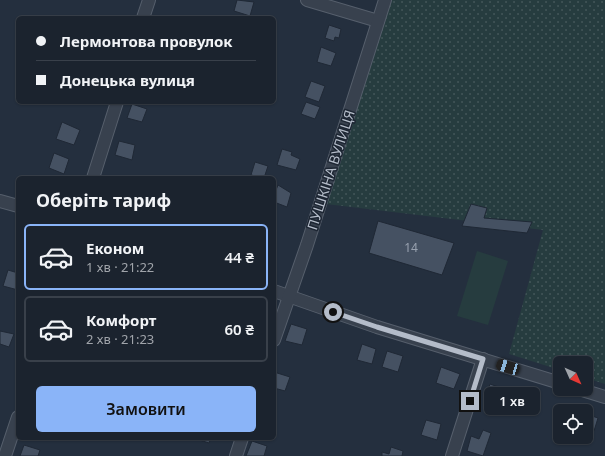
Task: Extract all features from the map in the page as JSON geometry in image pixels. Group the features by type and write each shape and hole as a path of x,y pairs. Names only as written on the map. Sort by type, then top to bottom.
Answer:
{"street":[{"path":"144,16 149,0"},
{"path":"307,0 378,21"},
{"name":"ПУШКІНА ВУЛИЦЯ","path":"276,334 385,0"},
{"path":"94,176 116,104"},
{"path":"0,201 16,205"},
{"path":"276,292 377,327 553,381"},
{"path":"452,456 483,359"},
{"path":"593,393 605,397"},
{"path":"5,456 16,423"},
{"path":"236,456 241,440"}],"green space":[{"path":"390,0 605,0 605,384 593,380 593,356 553,356 553,368 509,354 543,230 326,204"},
{"path":"477,251 508,261 488,325 457,316"}],"building":[{"path":"237,0 254,2 250,16 234,11"},
{"path":"329,25 341,29 339,38 335,37 334,41 325,38"},
{"path":"321,47 336,53 331,66 317,62"},
{"path":"311,81 325,86 319,102 305,97"},
{"path":"306,102 320,107 315,119 301,114"},
{"path":"132,104 147,109 142,122 127,118"},
{"path":"62,122 80,130 74,145 56,139"},
{"path":"119,141 135,145 132,160 115,155"},
{"path":"282,149 292,152 291,155 300,159 296,170 277,165"},
{"path":"54,153 69,159 64,174 49,168"},
{"path":"255,162 268,166 265,176 251,175"},
{"path":"278,185 291,193 287,207 276,203 276,190"},
{"path":"471,204 487,208 484,218 532,222 527,233 462,226"},
{"path":"378,221 454,243 442,275 369,253"},
{"path":"8,270 16,272 16,289 3,286"},
{"path":"291,324 307,329 302,345 285,341"},
{"path":"0,331 14,334 9,347 0,344"},
{"path":"362,344 376,349 372,364 357,360"},
{"path":"387,351 403,356 398,372 382,367"},
{"path":"441,367 460,374 454,389 436,383"},
{"path":"276,373 290,377 285,391 276,389"},
{"path":"490,384 512,392 506,407 485,399"},
{"path":"593,416 598,418 593,431"},
{"path":"426,420 441,424 437,440 421,435"},
{"path":"483,430 491,433 483,456 467,451 471,436 479,439"},
{"path":"199,440 210,440 209,443"},
{"path":"252,441 267,446 264,456 246,456"},
{"path":"24,445 40,450 38,456 20,456"},
{"path":"391,447 403,451 402,456 382,456 382,452 389,454"}],"route":[{"path":"333,312 483,359 470,401"}]}
